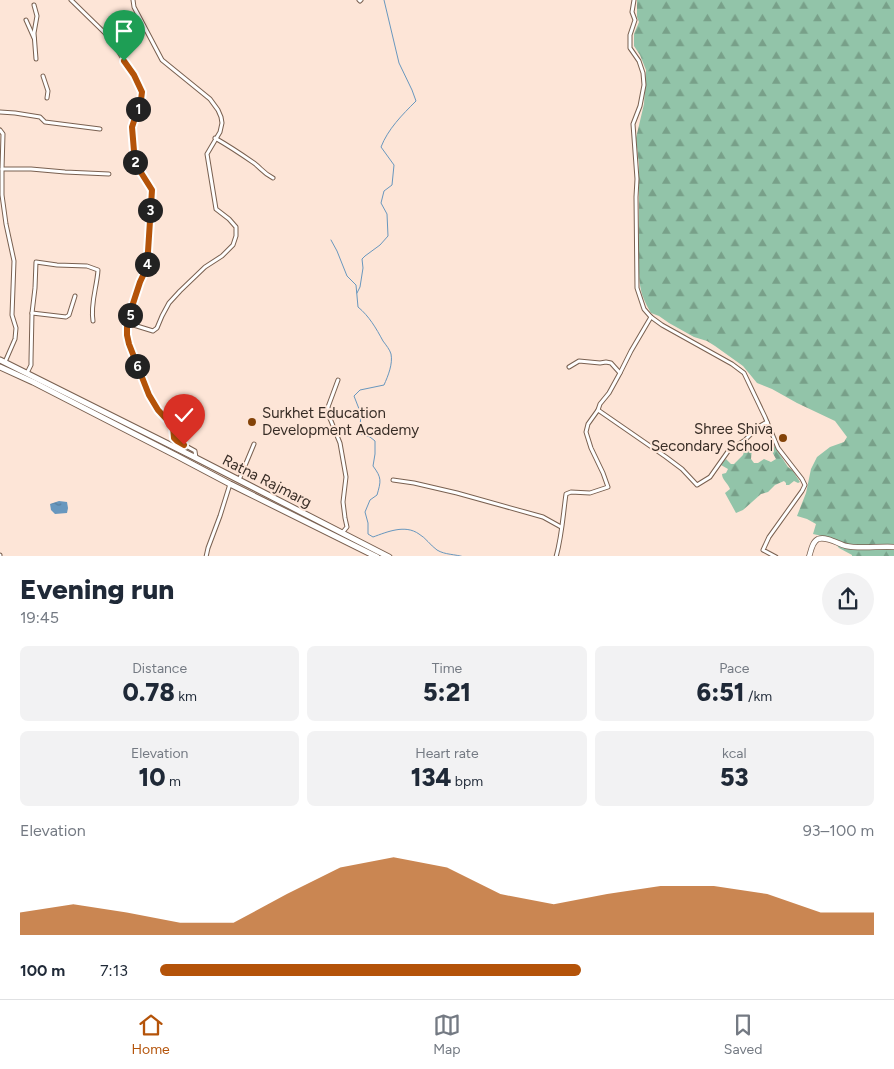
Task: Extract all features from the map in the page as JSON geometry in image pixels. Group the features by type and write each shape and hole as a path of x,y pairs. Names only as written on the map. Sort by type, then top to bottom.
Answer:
{"main road":[{"name":"Ratna Rajmarg","path":"3,362 389,556"},
{"name":"Ratna Rajmarg","path":"0,367 33,382 230,484 377,556"}],"street":[{"path":"71,0 110,38 134,75 142,92 132,127 134,160 137,168 150,184 152,190 147,267 127,322 127,335 149,395 158,410 173,427 174,438 195,451 196,458"},
{"path":"127,322 153,331 157,328 166,310 180,291 205,267 222,256 233,245 236,236 236,227 229,219 216,210 207,154 220,132 222,124 218,110 210,99 162,60 134,7 133,0"},
{"path":"634,0 632,12 635,20 630,35 630,48 639,61 644,85 640,106 633,124 637,178 637,288 644,309 651,317 732,364 744,373 778,448 802,479 805,485 800,495 769,537 762,550 776,556"},
{"path":"34,6 37,16 34,38 36,59"},
{"path":"26,20 34,38"},
{"path":"43,76 48,91 47,98"},
{"path":"0,112 40,117 45,122 100,129"},
{"path":"0,130 3,134 2,194 14,261 12,316 16,328 15,339 3,362"},
{"path":"215,138 256,165 264,174 273,178"},
{"path":"2,169 39,169 109,174"},
{"path":"0,201 2,194"},
{"path":"27,373 31,366 32,313 36,262 87,266 98,270 92,305 93,321"},
{"path":"32,313 66,317 69,315 75,296"},
{"path":"556,556 560,542 566,494 571,492 590,493 608,487 591,448 586,432 588,424 609,393 651,317"},
{"path":"569,367 579,361 606,362 611,363 620,373"},
{"path":"338,380 328,407 329,416 340,443 346,477 343,502 344,518 347,527 342,533"},
{"path":"598,410 666,456 697,485 710,477 729,450 767,422"},
{"path":"239,480 254,444"},
{"path":"393,480 457,493 543,517 561,526"},
{"path":"206,556 230,484"},
{"path":"809,556 816,540 819,539 857,548 894,546"}],"green space":[{"path":"637,0 894,0 894,556 852,556 839,548 831,538 813,534 816,524 797,516 806,493 811,469 817,457 830,447 844,442 847,437 835,421 757,383 743,366 715,346 694,337 651,313 645,303 639,273 639,165 636,138 644,104 646,70 634,46 634,34 639,22 637,17"},
{"path":"750,444 752,448 751,459 754,463 758,463 764,459 771,462 776,459 770,448 773,444 800,482 794,481 786,485 784,481 775,485 768,492 761,494 743,510 736,513 725,493 730,489 722,474 726,473 728,469 721,464 726,459 731,464 734,464"}],"water":[{"path":"59,501 67,502 67,513 55,514 51,510 50,504"}],"waterway":[{"path":"357,293 360,287 363,268 362,259 388,236 387,214 381,203 384,191 392,185 394,165 381,147 391,128 416,101 399,63 384,0"},
{"path":"331,240 347,276 356,285 358,307 372,322 391,354 391,366 384,385 360,390 354,396 361,414 361,434 375,441 373,466 380,480 377,495 370,500 365,512 368,534 373,537 402,529 414,531 440,552 458,556"}],"place":[{"name":"Surkhet Education Development Academy","path":"252,422"},
{"name":"Shree Shiva Secondary School","path":"783,438"}],"route":[{"path":"124,61 134,75 142,92 132,127 134,160 137,168 150,184 152,190 147,267 127,322 127,335 149,395 158,410 173,427 172,433 174,438 184,445"}]}
